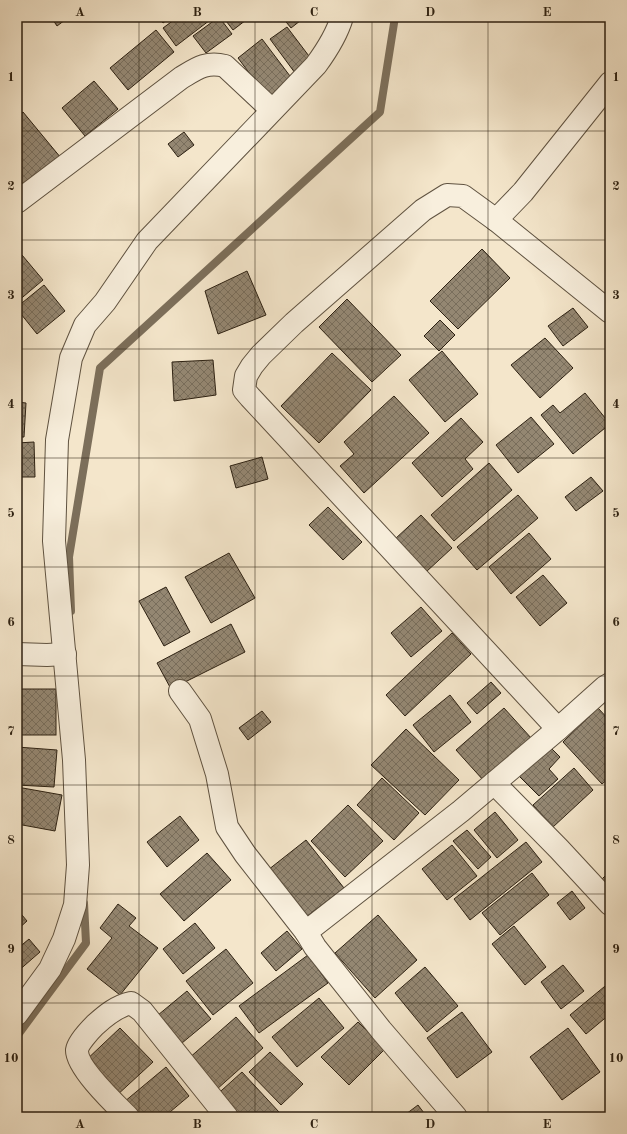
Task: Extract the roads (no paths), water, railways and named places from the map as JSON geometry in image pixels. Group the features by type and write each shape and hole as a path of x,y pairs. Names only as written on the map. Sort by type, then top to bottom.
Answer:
{"street":[{"path":"17,1014 50,969 64,939 75,905 78,865 74,760 54,541 57,440 70,358 85,325 105,302 147,241 316,65 325,53 342,17"},
{"path":"17,202 181,78 208,64 217,63 225,66 272,110"},
{"path":"500,216 523,192 610,83"},
{"path":"558,729 244,390 246,376 252,366 294,323 418,215 447,194 463,196 500,216 610,312"},
{"path":"17,654 65,654"},
{"path":"306,932 461,811 610,684"},
{"path":"180,691 200,719 217,774 227,827 245,854 381,1030 456,1117"},
{"path":"494,783 559,848 610,904"},
{"path":"128,1117 110,1100 80,1062 77,1050 78,1046 89,1031 104,1017 121,1005 131,1003 142,1011 227,1117"}],"waterway":[{"path":"71,611 69,557 100,368 380,112 395,17"},
{"path":"17,1036 86,943 84,903"}]}
